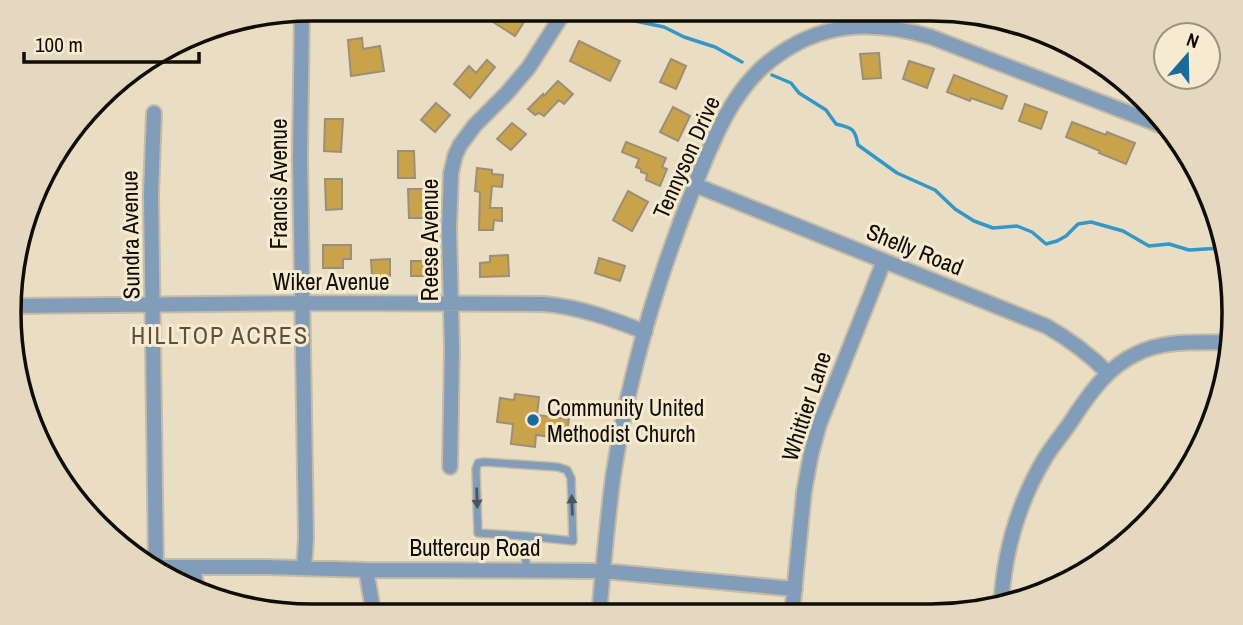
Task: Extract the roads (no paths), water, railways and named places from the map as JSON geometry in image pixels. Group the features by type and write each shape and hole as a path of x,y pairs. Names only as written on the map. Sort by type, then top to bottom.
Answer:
{"street":[{"name":"Reese Avenue","path":"450,467 452,304 449,229 451,173 456,151 475,125 529,67 558,21"},
{"name":"Francis Avenue","path":"302,22 300,112 306,538 304,567"},
{"name":"Tennyson Drive","path":"600,604 614,477 645,332 695,185 724,118 760,70 800,41 857,26 892,27 931,37 1151,122"},
{"name":"Sundra Avenue","path":"154,113 151,185 155,557"},
{"name":"Shelly Road","path":"695,185 1046,326 1089,355 1108,373"},
{"name":"Whittier Lane","path":"793,604 804,492 811,454 819,425 884,261"},
{"name":"Wiker Avenue","path":"21,306 544,304 566,306 600,315 645,332"},
{"path":"1002,595 1006,558 1027,493 1045,457 1108,373 1121,362 1154,346 1220,342"},
{"name":"Buttercup Road","path":"172,567 603,571 795,589"},
{"path":"193,568 195,579"},
{"path":"366,570 372,604"}],"lane":[{"path":"478,463 558,467 567,470 571,478 573,541 525,536 478,533 478,463"},
{"path":"525,536 526,570"}],"waterway":[{"path":"635,21 664,27 715,47 742,62"},
{"path":"772,75 791,83 799,93 826,110 836,124 852,130 858,145 897,173 935,190 955,209 974,221 993,228 1017,226 1032,232 1046,244 1066,236 1078,224 1091,222 1123,231 1149,246 1169,244 1189,250 1214,248"}],"place":[{"name":"Community United Methodist Church","path":"533,420"}],"district":[{"name":"HILLTOP ACRES","path":"220,335"}]}
